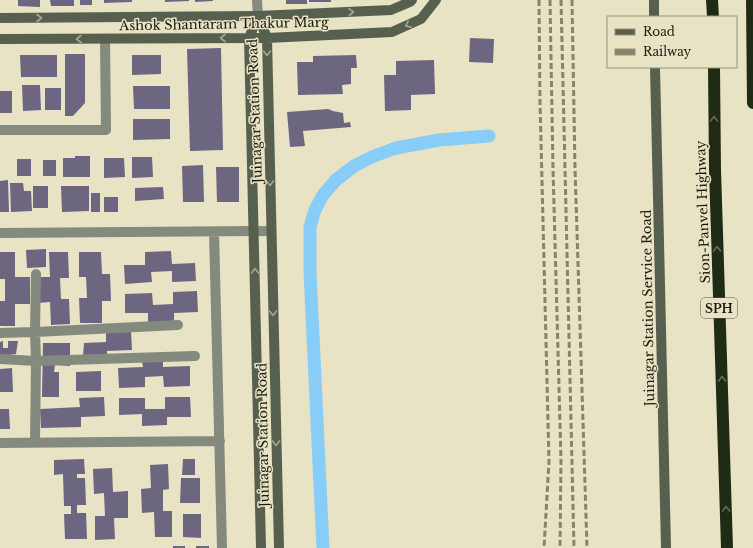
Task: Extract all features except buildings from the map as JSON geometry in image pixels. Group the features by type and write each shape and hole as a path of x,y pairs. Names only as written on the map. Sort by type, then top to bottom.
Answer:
{"highway":[{"path":"712,0 712,16"},
{"path":"752,0 753,103"},
{"name":"Sion-Panvel Highway","path":"714,68 715,170 727,548"}],"street":[{"path":"257,0 258,16"},
{"name":"Ashok Shantaram Thakur Marg","path":"0,18 258,16 391,10 412,0"},
{"name":"Ashok Shantaram Thakur Marg","path":"0,39 267,38 392,32 421,19 436,0"},
{"path":"654,0 654,16"},
{"name":"Juinagar Station Road","path":"258,16 267,38 279,548"},
{"name":"Juinagar Station Road","path":"258,16 249,38 261,548"},
{"path":"0,130 106,130 105,39"},
{"name":"Juinagar Station Service Road","path":"655,68 666,548"},
{"path":"0,233 271,231"},
{"path":"214,232 222,548"},
{"path":"35,442 36,360 34,332 36,274"},
{"path":"0,333 178,325"},
{"path":"0,359 36,360 195,356"},
{"path":"0,443 220,441"}],"waterway":[{"path":"323,548 310,272 310,227 315,210 323,195 336,180 354,166 374,156 396,148 439,140 489,136"}],"railway":[{"path":"539,0 549,461 544,548"},
{"path":"550,0 561,460 560,548"},
{"path":"561,0 574,548"},
{"path":"572,0 575,168 587,548"}]}
